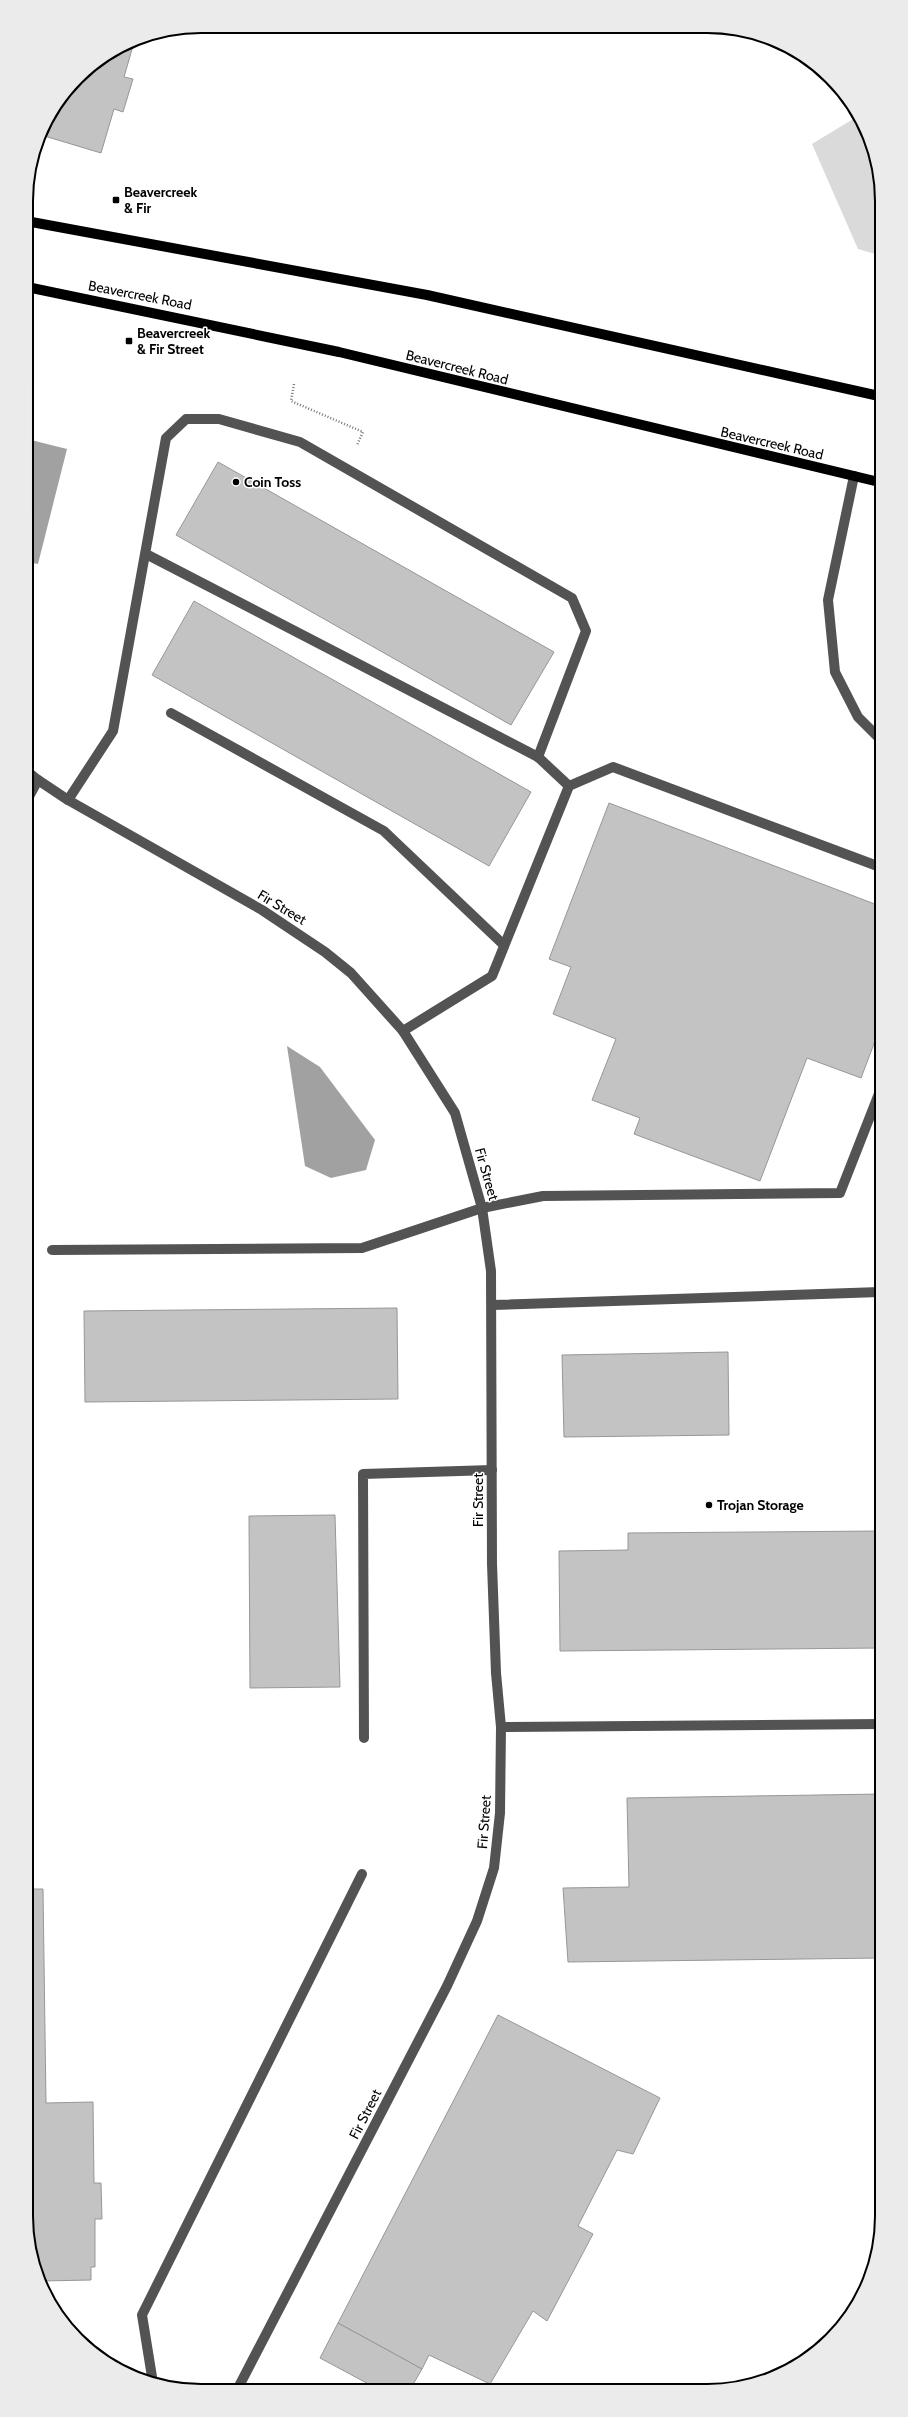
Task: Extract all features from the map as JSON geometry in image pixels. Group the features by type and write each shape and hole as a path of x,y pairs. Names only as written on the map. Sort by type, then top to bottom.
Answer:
{"main road":[{"path":"33,221 427,295 875,395"},
{"name":"Beavercreek Road","path":"33,288 339,352 875,481"}],"street":[{"path":"68,800 113,731 166,438 186,419 219,419 300,442 572,598 586,631 538,757"},
{"path":"854,476 828,600 835,672 858,718 875,734"},
{"path":"146,554 538,757 569,786"},
{"path":"172,713 384,831 504,946"},
{"path":"403,1031 492,976 569,786 613,767 875,865"},
{"name":"Fir Street","path":"33,776 68,800 296,930 351,973 403,1031 455,1113 482,1208 491,1271 493,1580 496,1673 501,1727 500,1813 494,1868 477,1921 443,1993 240,2384"},
{"path":"33,789 38,780"},
{"path":"52,1250 362,1248 482,1208 543,1196 840,1193 875,1104"},
{"path":"492,1305 875,1292"},
{"path":"364,1738 364,1474 492,1470"},
{"path":"501,1727 875,1724"},
{"path":"152,2376 142,2315 362,1874"}],"path":[{"path":"294,384 291,400 363,432 357,444 356,474"}],"shaded area":[{"path":"853,119 858,127 866,147 874,179 875,254 858,249 812,144"},
{"path":"33,440 67,449 38,564 33,563"},
{"path":"287,1046 320,1067 375,1140 366,1170 331,1178 305,1166"}],"building":[{"path":"132,48 124,77 133,79 123,112 114,109 101,153 46,137 61,108 82,82 108,61"},
{"path":"218,462 554,652 511,725 176,535"},
{"path":"194,601 531,792 489,866 152,675"},
{"path":"609,803 875,904 875,1041 861,1078 807,1058 760,1181 634,1134 640,1118 592,1100 616,1039 553,1014 571,967 549,959"},
{"path":"397,1308 398,1399 85,1402 84,1311"},
{"path":"728,1352 729,1435 564,1437 562,1355"},
{"path":"335,1515 340,1687 250,1688 249,1516"},
{"path":"875,1531 875,1648 560,1651 559,1551 628,1550 628,1533"},
{"path":"875,1794 875,1958 568,1962 563,1888 629,1887 627,1798"},
{"path":"33,1889 43,1889 46,2103 93,2102 94,2183 101,2183 102,2219 95,2219 95,2267 91,2267 91,2280 46,2281 34,2238"},
{"path":"498,2015 660,2098 633,2154 617,2150 578,2226 593,2234 547,2321 533,2311 490,2384 429,2355 422,2369 338,2323"},
{"path":"338,2323 422,2369 413,2384 369,2384 320,2358"}],"place":[{"name":"Beavercreek & Fir","path":"116,200"},
{"name":"Beavercreek & Fir Street","path":"129,341"},
{"name":"Coin Toss","path":"236,482"},
{"name":"Trojan Storage","path":"709,1505"}]}
